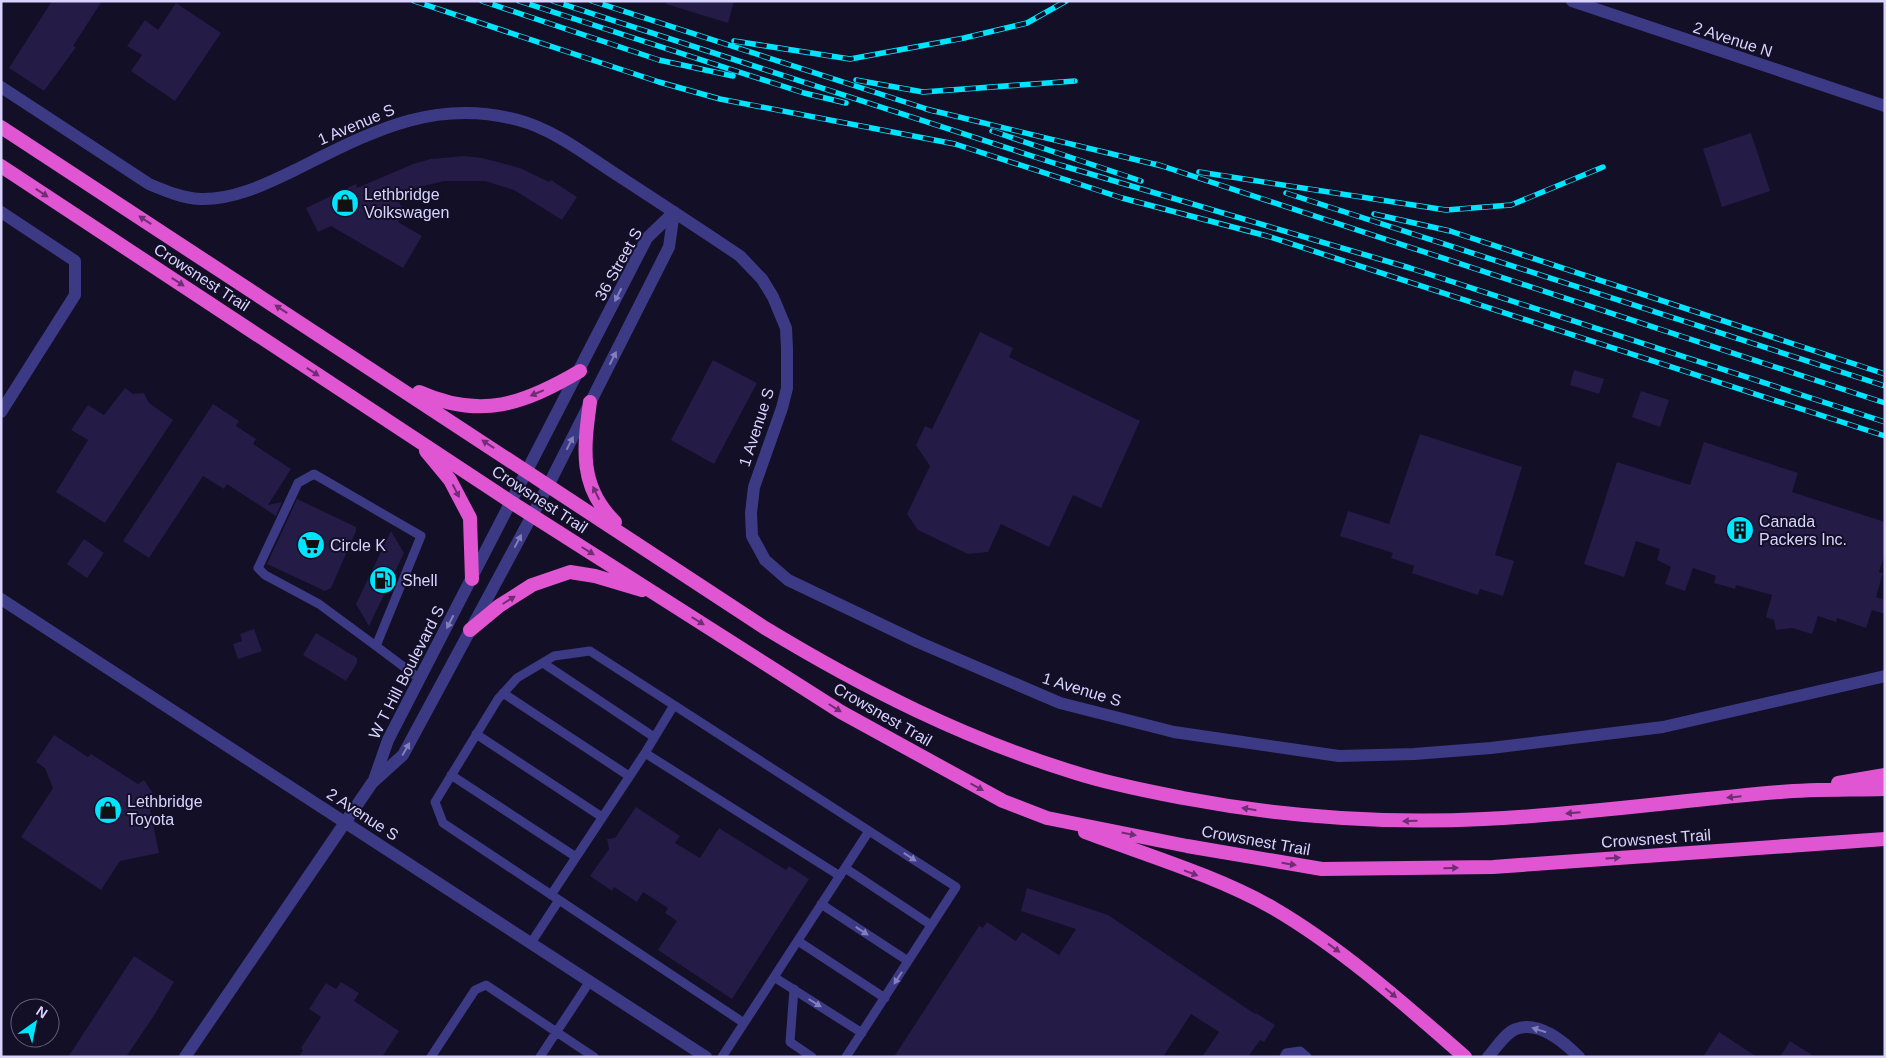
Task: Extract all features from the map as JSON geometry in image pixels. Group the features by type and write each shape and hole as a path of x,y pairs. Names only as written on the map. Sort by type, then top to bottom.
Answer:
{"highway":[{"name":"Crowsnest Trail","path":"1,127 836,671 904,705 1016,753 1078,774 1146,791 1270,813 1346,820 1400,821 1502,818 1783,792 1885,789"},
{"name":"Crowsnest Trail","path":"1,166 511,502 841,712 1002,800 1047,818 1205,850 1322,869 1494,867 1885,840"},
{"path":"380,374 432,398 469,407 512,404 554,386 580,371"},
{"path":"590,402 584,448 588,478 605,512 638,543"},
{"path":"415,439 450,480 470,518 472,578"},
{"path":"470,630 499,606 532,586 570,572 595,576 657,595"},
{"path":"1783,792 1885,775"},
{"path":"1047,818 1221,884 1271,907 1309,930 1354,962 1466,1057"},
{"path":"1843,842 1885,835"}],"street":[{"name":"2 Avenue N","path":"1572,1 1885,106"},
{"name":"1 Avenue S","path":"1,87 149,184 176,195 200,199 230,196 261,186 377,130 430,115 479,113 520,120 559,137 740,256 752,267 772,297 786,328 788,368 787,388 782,408 754,487 751,513 752,536 765,560 788,580 918,642 1060,702 1174,732 1339,756 1414,754 1491,748 1663,727 1885,676"},
{"path":"1,212 75,261 75,295 1,412"},
{"name":"36 Street S","path":"529,471 647,238 674,212"},
{"path":"549,484 669,247 674,212"},
{"name":"W T Hill Boulevard S","path":"372,783 388,740 511,502 529,471"},
{"name":"W T Hill Boulevard S","path":"185,1057 372,783 403,755 549,484"},
{"name":"2 Avenue S","path":"1,599 706,1057"},
{"path":"1488,1057 1506,1036 1515,1029 1525,1027 1539,1029 1555,1037 1579,1057"}],"lane":[{"path":"376,646 420,536 314,474 298,483 258,568 265,575 319,604 420,679"},
{"path":"744,1023 443,823 435,802 503,693 517,678 554,656 590,651 956,887 846,1057"},
{"path":"543,663 654,737"},
{"path":"503,693 629,776"},
{"path":"531,943 576,857 674,705"},
{"path":"476,734 602,817"},
{"path":"644,753 931,925"},
{"path":"451,776 576,857"},
{"path":"722,1057 869,831"},
{"path":"821,904 908,961"},
{"path":"798,941 885,998"},
{"path":"774,977 862,1033"},
{"path":"540,1057 590,981"},
{"path":"431,1057 475,990 486,985 594,1057"},
{"path":"794,989 790,1042 812,1057"},
{"path":"1284,1057 1286,1053 1300,1051 1307,1057"}],"building":[{"path":"52,1 102,1 73,46 76,47 44,91 9,68"},
{"path":"667,1 734,1 728,23 666,4"},
{"path":"176,3 221,33 175,101 131,71 142,55 127,46 145,20 158,30"},
{"path":"1751,133 1770,191 1722,207 1703,149"},
{"path":"464,156 482,158 520,168 549,182 551,180 577,197 562,220 514,190 485,181 444,181 411,189 396,196 404,212 398,222 422,236 403,268 331,226 318,232 306,208 356,184 357,188 413,164 431,159"},
{"path":"980,332 1013,348 1009,357 1140,421 1101,508 1073,495 1049,547 1001,524 988,552 968,554 918,530 907,514 930,466 916,445 925,426 932,429"},
{"path":"713,360 757,383 714,464 671,440"},
{"path":"1574,370 1604,379 1599,394 1570,385"},
{"path":"125,388 133,394 144,393 149,403 173,420 105,523 56,492 88,440 71,430 88,405 104,415"},
{"path":"1641,391 1669,400 1660,427 1632,417"},
{"path":"213,404 239,421 236,426 256,439 253,444 291,469 268,505 282,502 276,516 227,484 224,489 203,476 149,558 123,541"},
{"path":"1420,434 1522,467 1495,555 1514,561 1503,596 1480,589 1478,595 1412,573 1414,566 1391,558 1393,553 1340,536 1348,511 1389,524"},
{"name":"Canada Packers Inc.","path":"1704,442 1798,473 1792,492 1885,522 1885,553 1879,572 1883,573 1876,597 1885,600 1885,614 1872,610 1866,628 1837,618 1836,622 1818,616 1812,634 1792,628 1776,630 1774,620 1766,617 1772,595 1736,585 1735,589 1714,583 1716,576 1693,568 1685,591 1665,584 1671,567 1657,560 1660,549 1636,541 1624,577 1584,564 1617,462 1690,485"},
{"name":"Circle K","path":"297,499 356,527 356,531 331,588 325,591 267,564"},
{"path":"391,531 404,553 369,626 356,604"},
{"path":"84,539 104,553 87,578 67,564"},
{"path":"254,629 262,651 238,659 233,644 242,641 240,634"},
{"path":"316,633 357,658 357,663 346,681 303,655"},
{"path":"54,735 88,757 91,754 138,784 144,780 154,795 148,800 159,853 120,861 101,890 21,837 53,788 45,768 36,762"},
{"path":"636,807 680,836 675,843 700,858 719,828 786,870 789,866 809,879 732,999 658,950 677,921 665,913 668,908 643,892 637,902 614,887 612,891 590,876 609,849 607,839 615,838"},
{"path":"1027,888 1108,915 1255,1014 1275,1025 1264,1042 1260,1040 1248,1057 1202,1057 1219,1032 1191,1014 1163,1057 894,1057 979,926 983,928 987,922 1016,941 1022,932 1059,955 1076,929 1021,911"},
{"path":"134,956 174,982 153,1017 126,1057 68,1057"},
{"path":"341,982 359,993 354,1001 399,1031 382,1057 299,1057 303,1050 301,1048 321,1017 309,1009 326,983 336,989"},
{"path":"1719,1032 1757,1057 1703,1057"},
{"path":"1790,1041 1815,1057 1780,1057"}],"railway":[{"path":"414,1 659,82 720,99 955,144 1122,198 1267,236 1885,436"},
{"path":"482,1 659,60 733,76"},
{"path":"519,1 804,93 846,103"},
{"path":"553,1 1060,165 1410,268 1885,422"},
{"path":"592,1 933,111"},
{"path":"734,41 850,59 964,38 1027,23 1066,1"},
{"path":"856,80 923,92 1075,81"},
{"path":"926,109 1162,166"},
{"path":"992,131 1141,181"},
{"path":"1156,164 1885,403"},
{"path":"1199,172 1446,210 1511,205 1603,167"},
{"path":"1286,193 1885,386"},
{"path":"1374,214 1450,231 1885,374"}],"place":[{"name":"Lethbridge Volkswagen","path":"345,203"},
{"name":"Canada Packers Inc.","path":"1740,530"},
{"name":"Circle K","path":"311,545"},
{"name":"Shell","path":"383,580"},
{"name":"Lethbridge Toyota","path":"108,810"}]}
